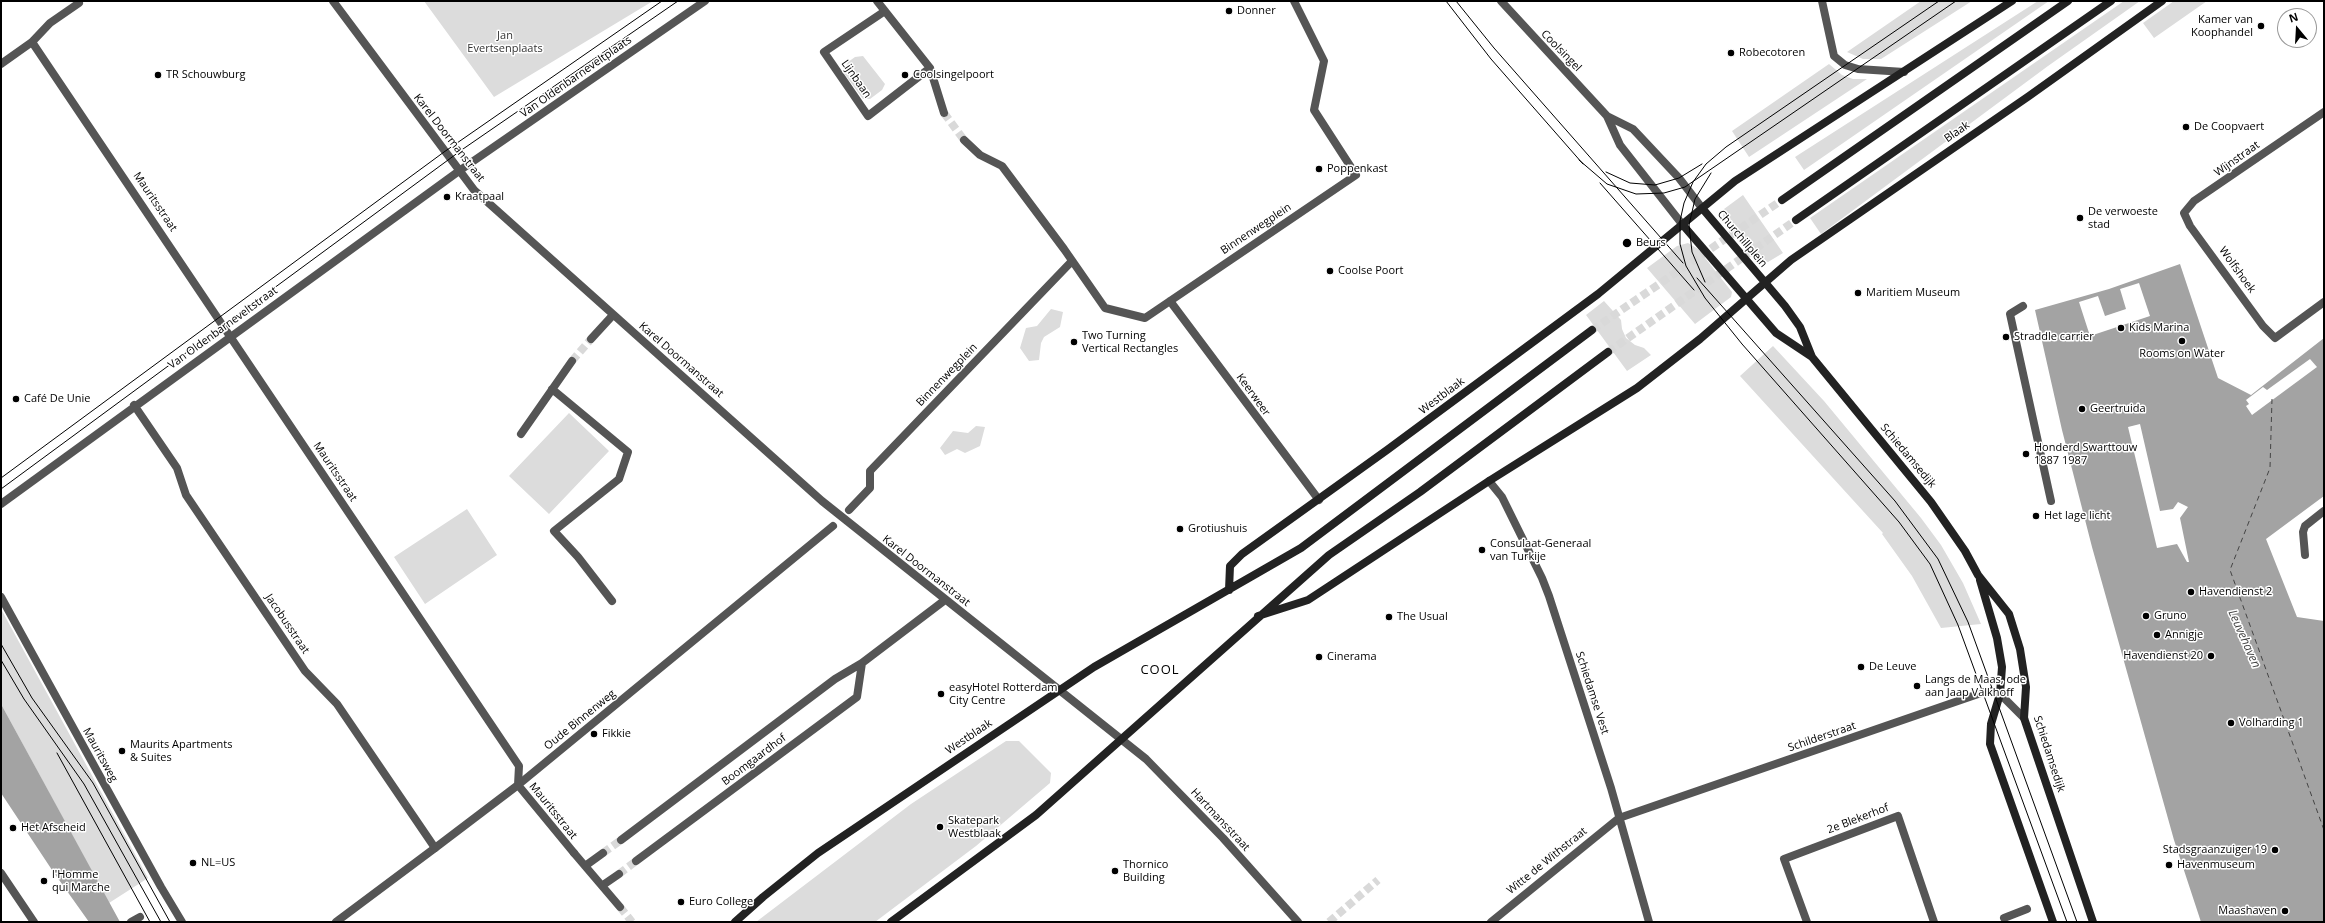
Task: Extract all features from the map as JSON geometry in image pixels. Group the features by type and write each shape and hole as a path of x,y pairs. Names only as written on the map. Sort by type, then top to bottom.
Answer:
{"main road":[{"path":"1702,208 1758,165 2012,1"},
{"path":"1782,200 2068,1"},
{"name":"Blaak","path":"1796,220 2111,1"},
{"name":"Blaak","path":"1764,282 1791,260 2029,96 2162,1"},
{"name":"Churchillplein","path":"1682,224 1702,208 1764,282 1746,299"},
{"path":"1258,616 1308,600 1488,481 1637,388 1700,339 1746,299 1682,224"},
{"name":"Westblaak","path":"1229,590 1230,566 1236,560 1598,294 1682,224"},
{"name":"Schiedamsedijk","path":"1764,282 1800,327 1812,357"},
{"name":"Schiedamsedijk","path":"1746,299 1776,333 1812,357 1931,502 1965,551 1978,575 2009,614 2020,649 2026,687 2024,718 2093,922"},
{"name":"Westblaak","path":"734,922 818,853 1102,662 1301,548 1592,330"},
{"path":"891,922 1036,815 1258,616 1329,555 1420,492 1608,352"},
{"name":"Schiedamsedijk","path":"1978,575 2000,651 2002,667 2000,694 1990,724 1990,744 2053,922"}],"street":[{"name":"Karel Doormanstraat","path":"333,1 474,190 613,315 749,434 822,501 945,600 1040,672 1121,740"},
{"name":"Van Oldenbarneveltplaats","path":"459,171 705,1"},
{"path":"877,1 930,68 944,113"},
{"name":"Binnenwegplein","path":"849,510 870,488 870,471 1071,258 1105,308 1145,318 1356,175 1314,110 1324,61 1294,1"},
{"name":"Coolsingel","path":"1501,1 1607,116 1620,145 1682,224"},
{"path":"1822,1 1834,56 1845,65 1858,69 1904,72"},
{"path":"1,64 32,42 50,23 79,3"},
{"name":"Lijnbaan","path":"885,11 824,52 868,116 930,68"},
{"name":"Mauritsstraat","path":"32,42 519,766 518,785 620,907"},
{"name":"Wijnstraat","path":"2184,213 2194,201 2324,112"},
{"name":"Coolsingel","path":"1607,116 1633,130 1679,178 1702,208"},
{"path":"964,140 980,155 1002,166 1071,258"},
{"name":"Van Oldenbarneveltstraat","path":"1,504 134,405 459,171"},
{"name":"Wolfshoek","path":"2184,213 2186,220 2263,326 2275,338 2324,302"},
{"name":"Keerweer","path":"1170,301 1319,500"},
{"path":"2023,306 2010,314 2051,501"},
{"path":"591,340 613,315"},
{"path":"520,434 572,361"},
{"path":"552,389 628,452 619,479 554,531 578,557 612,601"},
{"name":"Jacobusstraat","path":"134,405 177,468 186,495 305,671 337,704 435,848"},
{"name":"Schiedamse Vest","path":"1488,481 1502,497 1542,578 1611,788 1618,818 1649,922"},
{"path":"2305,555 2303,532 2305,526 2324,511"},
{"name":"Oude Binnenweg","path":"336,922 518,785 833,526"},
{"name":"Mauritsweg","path":"1,597 157,881 182,922"},
{"name":"Boomgaardhof","path":"620,840 835,679 862,663 945,600"},
{"name":"Boomgaardhof","path":"636,861 858,697 862,663"},
{"name":"Schilderstraat","path":"1618,818 1961,699 1984,692 1993,691 2000,694"},
{"path":"2000,694 2024,718"},
{"name":"Hartmansstraat","path":"1121,740 1146,759 1174,787 1223,838 1298,922"},
{"name":"2e Blekerhof","path":"1807,922 1784,859 1898,816 1934,922"},
{"name":"Witte de Withstraat","path":"1491,922 1618,818"},
{"path":"585,866 603,853"},
{"path":"1,873 34,922"},
{"path":"603,885 619,874"},
{"path":"2004,918 2027,909"},
{"path":"131,922 140,917"}],"green space":[{"name":"Jan Evertsenplaats","path":"424,1 653,1 494,97"},
{"path":"1921,1 1972,1 1881,59 1863,59 1847,52"},
{"path":"2038,1 2049,1 1804,170 1795,157"},
{"path":"2124,1 2140,1 2048,66 1821,234 1810,218"},
{"path":"2174,1 2207,1 2154,38 2143,23"},
{"path":"863,56 885,84 882,90 870,99 863,99 843,72 848,62 855,57"},
{"path":"1829,64 1842,75 1853,79 1867,79 1749,157 1732,131"},
{"path":"1743,195 1783,253 1768,262 1760,260 1723,217 1724,209"},
{"path":"1688,243 1698,249 1732,292 1731,297 1695,324 1647,268 1677,246"},
{"path":"1604,301 1621,320 1622,329 1626,338 1635,345 1644,348 1651,355 1627,371 1586,315"},
{"path":"1051,309 1063,312 1060,327 1044,337 1041,343 1039,360 1029,361 1020,348 1026,328 1037,326"},
{"path":"1773,346 1824,401 1921,518 1941,545 1963,583 1981,624 1941,628 1912,576 1882,534 1883,533 1740,376"},
{"path":"569,413 609,451 549,514 509,476"},
{"path":"976,426 985,427 980,446 965,453 957,449 945,455 940,448 953,431 968,433"},
{"path":"467,509 497,555 425,604 394,557"},
{"path":"1,609 148,878 109,903 1,704"},
{"name":"Skatepark Westblaak","path":"1006,741 1019,741 1051,773 1050,783 976,846 875,922 756,922 911,804"}],"water":[{"name":"Leuvehaven","path":"2180,264 2218,378 2251,395 2324,338 2324,496 2266,539 2297,617 2324,621 2324,922 2201,922 2174,840 2092,547 2062,430 2035,310 2109,289"},
{"path":"1,704 120,922 89,922 52,870 1,793"}],"pier":[{"path":"2139,283 2150,316 2090,336 2079,302 2098,296 2105,316 2126,309 2120,289"},
{"path":"2310,359 2317,367 2252,415 2246,406 2249,404 2246,400 2263,387 2267,390"},
{"path":"2140,424 2160,511 2173,509 2178,502 2188,507 2180,518 2189,562 2187,562 2177,544 2157,548 2128,427"}],"ferry route":[{"path":"2272,399 2270,468 2230,570 2324,830"}],"tunnel":[{"path":"944,113 964,140"},
{"path":"1592,330 1782,200"},
{"path":"1608,352 1796,220"},
{"path":"572,361 591,339"},
{"path":"603,853 621,840"},
{"path":"619,874 636,861"},
{"path":"1329,922 1378,880"},
{"path":"620,907 632,922"}],"tram line":[{"path":"1,478 444,152 662,1"},
{"path":"1,489 463,149 678,1"},
{"path":"1446,1 1491,59 1583,164"},
{"path":"1456,1 1494,48 1683,263"},
{"path":"1939,1 1726,147 1706,164 1693,182 1684,203 1680,221 1680,244 1686,266 1705,298 1742,344 1899,522 1930,564 1958,625 2067,922"},
{"path":"1579,160 1607,184 1636,194 1664,193 1685,187 1956,1"},
{"path":"1606,172 1630,183 1655,185 1679,178 1702,164"},
{"path":"1705,282 1692,252 1689,225 1695,199 1711,173"},
{"path":"1600,183 1694,290"},
{"path":"1697,278 1895,501 1938,559 1968,622 2077,922"},
{"path":"1,644 32,698 93,783 170,922"},
{"path":"1,660 24,699 84,784 161,922"},
{"path":"57,753 150,922"}],"place":[{"name":"Donner","path":"1229,11"},
{"name":"Kamer van Koophandel","path":"2261,26"},
{"name":"Robecotoren","path":"1731,53"},
{"name":"TR Schouwburg","path":"158,75"},
{"name":"Coolsingelpoort","path":"905,75"},
{"name":"De Coopvaert","path":"2186,127"},
{"name":"Poppenkast","path":"1319,169"},
{"name":"Kraatpaal","path":"447,197"},
{"name":"De verwoeste stad","path":"2080,218"},
{"name":"Beurs","path":"1627,243"},
{"name":"Coolse Poort","path":"1330,271"},
{"name":"Maritiem Museum","path":"1858,293"},
{"name":"Kids Marina","path":"2121,328"},
{"name":"Straddle carrier","path":"2006,337"},
{"name":"Rooms on Water","path":"2182,341"},
{"name":"Two Turning Vertical Rectangles","path":"1074,342"},
{"name":"Café De Unie","path":"16,399"},
{"name":"Geertruida","path":"2082,409"},
{"name":"Honderd Swarttouw 1887 1987","path":"2026,454"},
{"name":"Het lage licht","path":"2036,516"},
{"name":"Grotiushuis","path":"1180,529"},
{"name":"Consulaat-Generaal van Turkije","path":"1482,550"},
{"name":"Havendienst 2","path":"2191,592"},
{"name":"Gruno","path":"2146,616"},
{"name":"The Usual","path":"1389,617"},
{"name":"Annigje","path":"2157,635"},
{"name":"Havendienst 20","path":"2211,656"},
{"name":"Cinerama","path":"1319,657"},
{"name":"De Leuve","path":"1861,667"},
{"name":"Langs de Maas, ode aan Jaap Valkhoff","path":"1917,686"},
{"name":"easyHotel Rotterdam City Centre","path":"941,694"},
{"name":"Volharding 1","path":"2231,723"},
{"name":"Fikkie","path":"594,734"},
{"name":"Maurits Apartments & Suites","path":"122,751"},
{"name":"Skatepark Westblaak","path":"940,827"},
{"name":"Het Afscheid","path":"13,828"},
{"name":"Stadsgraanzuiger 19","path":"2275,850"},
{"name":"NL=US","path":"193,863"},
{"name":"Havenmuseum","path":"2169,865"},
{"name":"Thornico Building","path":"1115,871"},
{"name":"l'Homme qui Marche","path":"44,881"},
{"name":"Euro College","path":"681,902"},
{"name":"Maashaven","path":"2285,911"}],"district":[{"name":"COOL","path":"1160,670"}]}
